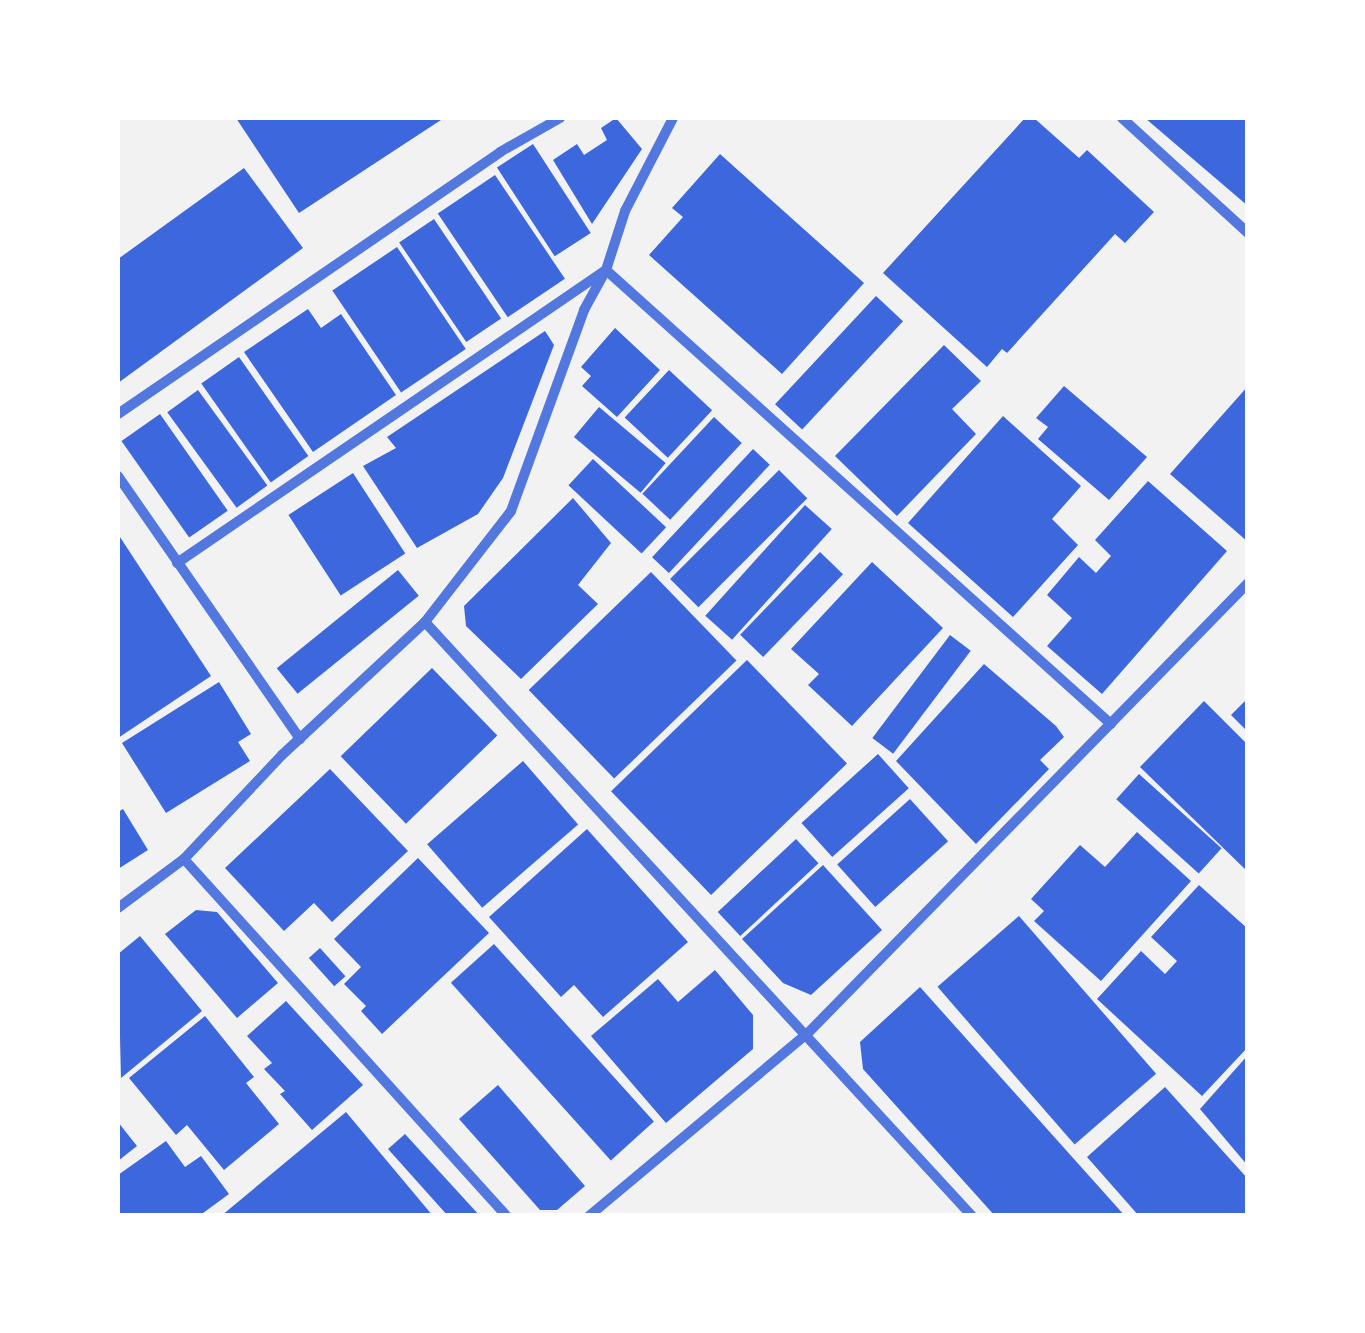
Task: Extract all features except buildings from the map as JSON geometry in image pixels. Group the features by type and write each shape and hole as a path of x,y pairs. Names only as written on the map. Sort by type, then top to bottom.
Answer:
{"street":[{"path":"118,414 500,152 560,118"},
{"path":"118,908 184,859 300,739 425,622 510,511 584,310 606,270 625,210 673,118"},
{"path":"1122,118 1248,233"},
{"path":"178,563 606,270"},
{"path":"606,270 1111,724"},
{"path":"118,476 300,739"},
{"path":"589,1216 808,1033 1248,582"},
{"path":"425,622 808,1033 972,1216"},
{"path":"184,859 506,1216"}]}
